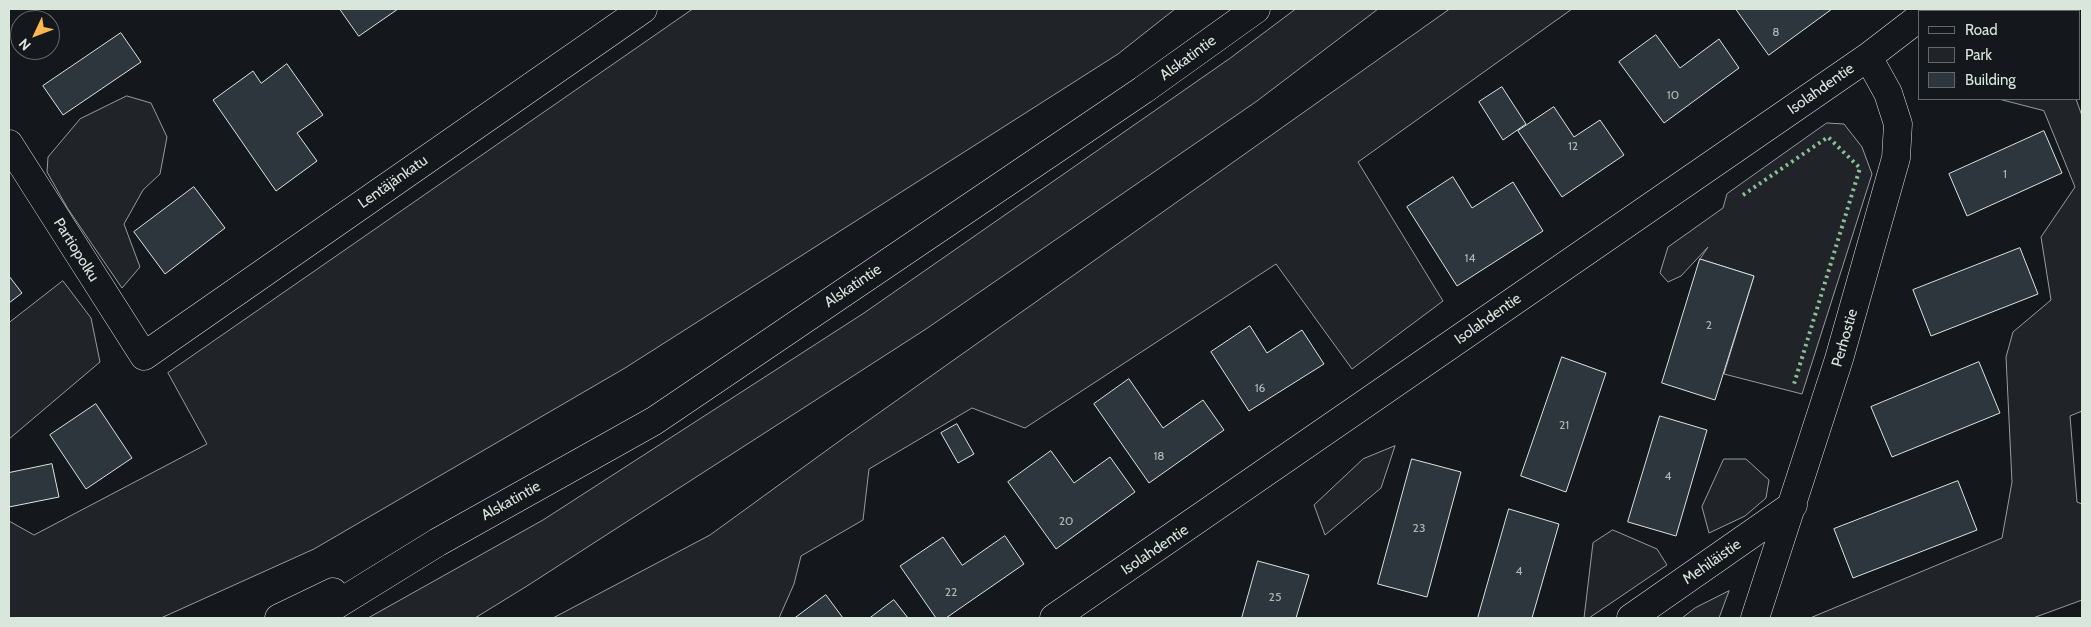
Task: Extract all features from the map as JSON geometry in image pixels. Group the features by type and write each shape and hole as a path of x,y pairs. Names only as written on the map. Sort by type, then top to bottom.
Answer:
{"street":[{"name":"Lentäjänkatu","path":"144,356 643,9"},
{"name":"Alskatintie","path":"315,618 438,542 654,421 1143,90 1256,9"},
{"name":"Isolahdentie","path":"1054,618 1868,57 1918,19"},
{"name":"Perhostie","path":"1756,618 1839,359 1896,158 1898,124 1888,93 1868,57"},
{"name":"Partiopolku","path":"9,144 144,356"},
{"name":"Mehiläistie","path":"1631,618 1793,505"},
{"name":"Alskatintie","path":"279,618 438,542"}],"green space":[{"path":"693,9 1175,9 1118,54 625,368 314,549 161,618 9,618 9,521 34,535 207,444 168,373"},
{"path":"1296,9 1378,9 1257,101 926,329 475,618 368,618 543,520 864,313 1229,59"},
{"path":"1450,9 1572,9 1358,162 1443,301 1352,369 1276,264 1025,428 972,408 869,469 863,520 801,556 794,584 779,618 553,618 710,535 845,437"},
{"path":"127,96 151,103 167,137 160,174 143,190 124,224 140,267 122,288 68,209 47,172 48,157 80,119"},
{"path":"2003,100 2076,100 2082,116 2082,411 2070,416 2077,502 2082,504 2082,600 2033,618 1810,618 2002,538 2012,482 2006,357 2013,332 2051,300 2041,237 2075,187 2044,111"},
{"path":"1827,123 1844,124 1862,147 1872,174 1802,394 1724,374 1754,276 1700,259 1708,247 1681,276 1668,282 1660,273 1668,247 1723,208 1727,194"},
{"path":"63,281 91,318 100,362 9,439 9,323"},
{"path":"1395,446 1381,488 1325,535 1314,505 1363,459"},
{"path":"1724,459 1746,459 1769,480 1766,498 1745,516 1709,533 1702,507"},
{"path":"1613,530 1657,549 1667,565 1589,618 1584,618 1593,543"},
{"path":"1729,591 1719,618 1682,618 1695,608"}],"building":[{"path":"340,9 398,9 359,36"},
{"path":"1736,9 1832,9 1769,55"},
{"path":"121,33 141,62 63,115 43,86"},
{"path":"1656,35 1680,68 1719,39 1739,68 1664,123 1619,62"},
{"path":"287,64 323,115 297,133 317,161 276,191 213,100 253,71 261,83"},
{"path":"1502,87 1526,124 1503,140 1479,102"},
{"path":"1554,107 1574,137 1600,120 1624,155 1562,197 1518,131"},
{"path":"2044,131 2062,173 1967,216 1949,174"},
{"path":"1453,177 1472,208 1513,182 1543,231 1457,286 1407,207"},
{"path":"194,187 225,228 165,274 134,232"},
{"path":"2020,248 2038,294 1931,336 1913,290"},
{"path":"1700,259 1754,276 1715,400 1662,383"},
{"path":"9,276 22,293 9,303"},
{"path":"1250,326 1267,353 1302,330 1324,364 1249,411 1211,352"},
{"path":"1562,357 1606,373 1566,492 1521,476"},
{"path":"1979,362 2000,413 1892,457 1871,407"},
{"path":"1129,379 1163,428 1203,400 1224,430 1149,483 1094,404"},
{"path":"96,404 132,458 86,489 50,435"},
{"path":"1660,416 1707,430 1676,536 1628,522"},
{"path":"957,424 974,454 958,463 941,433"},
{"path":"1051,451 1074,483 1110,457 1135,492 1056,549 1008,482"},
{"path":"1412,459 1461,472 1427,597 1378,584"},
{"path":"52,464 59,497 9,507 9,473"},
{"path":"1958,481 1977,530 1853,578 1834,529"},
{"path":"1509,509 1559,524 1532,618 1478,618"},
{"path":"1005,536 1024,564 946,618 936,618 900,566 943,537 962,565"},
{"path":"1258,561 1309,575 1296,618 1242,618"},
{"path":"826,595 843,618 795,618"},
{"path":"894,600 908,618 870,618"}],"hedge":[{"path":"1743,195 1828,137 1860,168 1794,384"}]}
